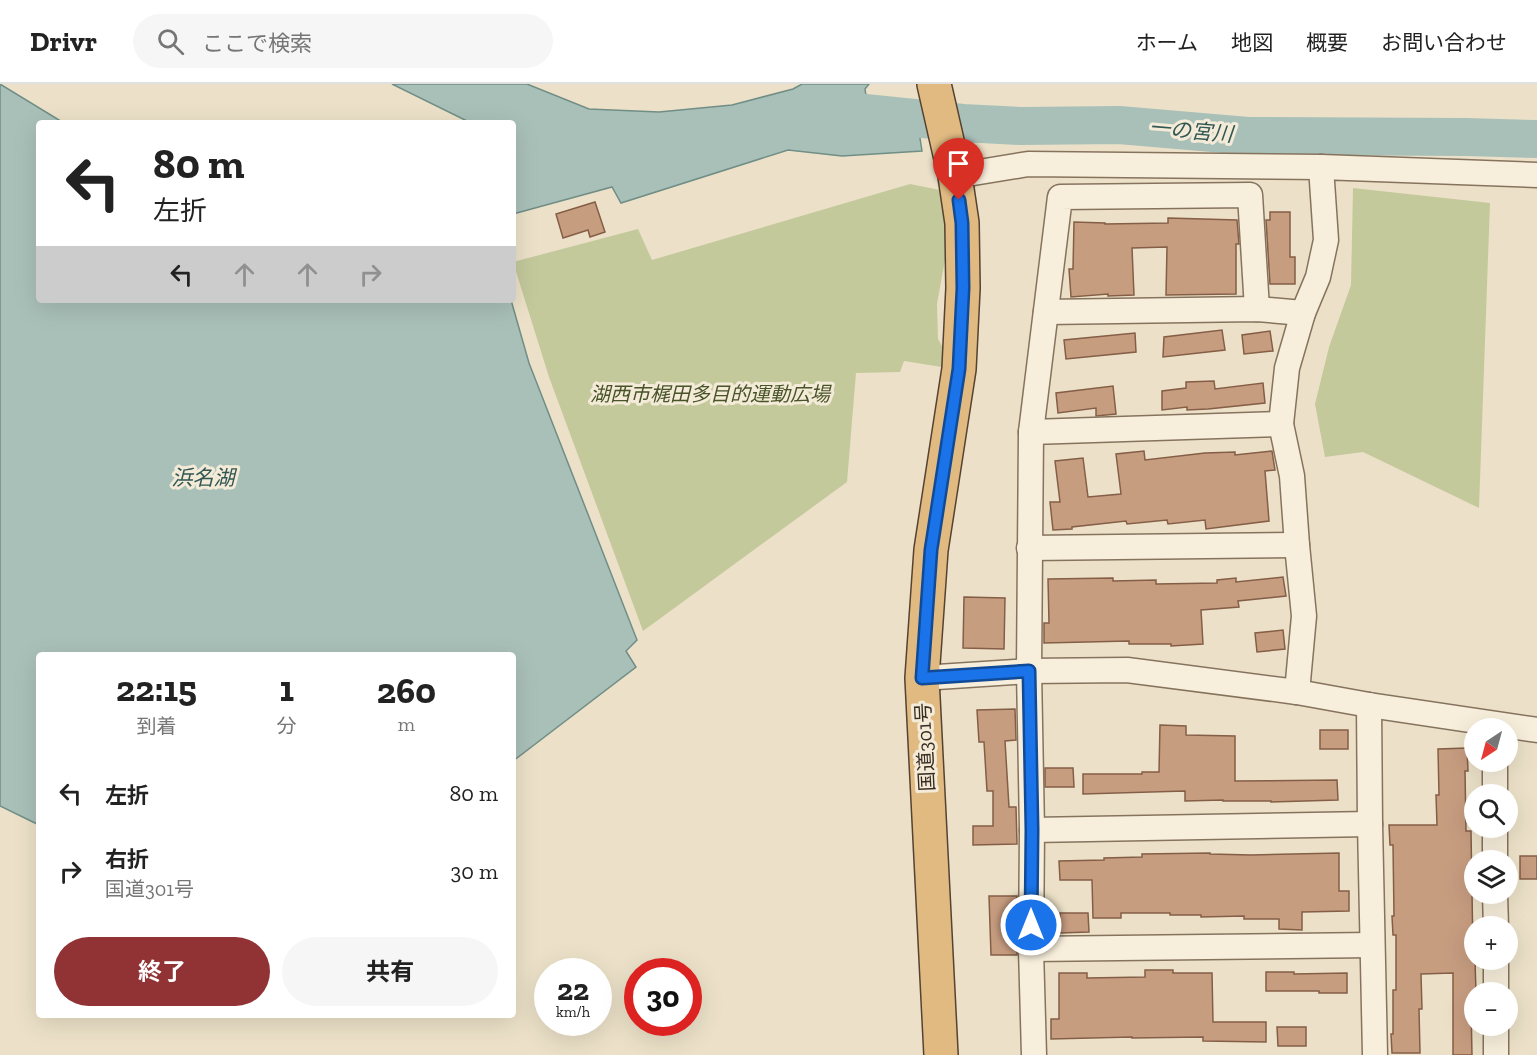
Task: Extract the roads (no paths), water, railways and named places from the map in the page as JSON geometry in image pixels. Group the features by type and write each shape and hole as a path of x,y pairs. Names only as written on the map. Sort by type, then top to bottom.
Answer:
{"highway":[{"name":"国道301号","path":"936,92 968,168 962,223 963,288 959,369 931,550 922,678 941,1055"}],"street":[{"path":"968,168 1028,164 1321,167 1537,175"},
{"path":"1297,692 1304,616 1292,476 1281,424 1287,368 1303,314 1318,277 1326,240 1321,167"},
{"path":"1034,1055 1029,671 1031,432 1060,197 1250,195 1257,309"},
{"path":"1047,312 1257,309 1303,314"},
{"path":"1031,432 1281,424"},
{"path":"1029,548 1297,545"},
{"path":"922,678 1029,671 1127,670 1297,692 1464,721"},
{"path":"1369,705 1375,1055"},
{"path":"1518,728 1537,730"},
{"path":"1032,830 1370,824"},
{"path":"1031,949 1372,945"},
{"path":"1496,1036 1496,1055"}],"water":[{"name":"浜名湖","path":"0,84 59,120 36,120 36,303 512,303 529,363 637,640 626,651 636,667 516,759 516,652 36,652 36,824 0,806"},
{"path":"392,84 527,84 589,109 659,112 732,105 793,89 802,84 869,84 865,89 867,102 916,113 922,151 842,156 788,150 621,203 612,187 516,213 516,120 465,120"}],"waterway":[{"name":"一の宮川","path":"865,113 963,123 1020,126 1119,125 1248,136 1537,139"}],"park label":[{"name":"湖西市梶田多目的運動広場","path":"710,394"}]}
